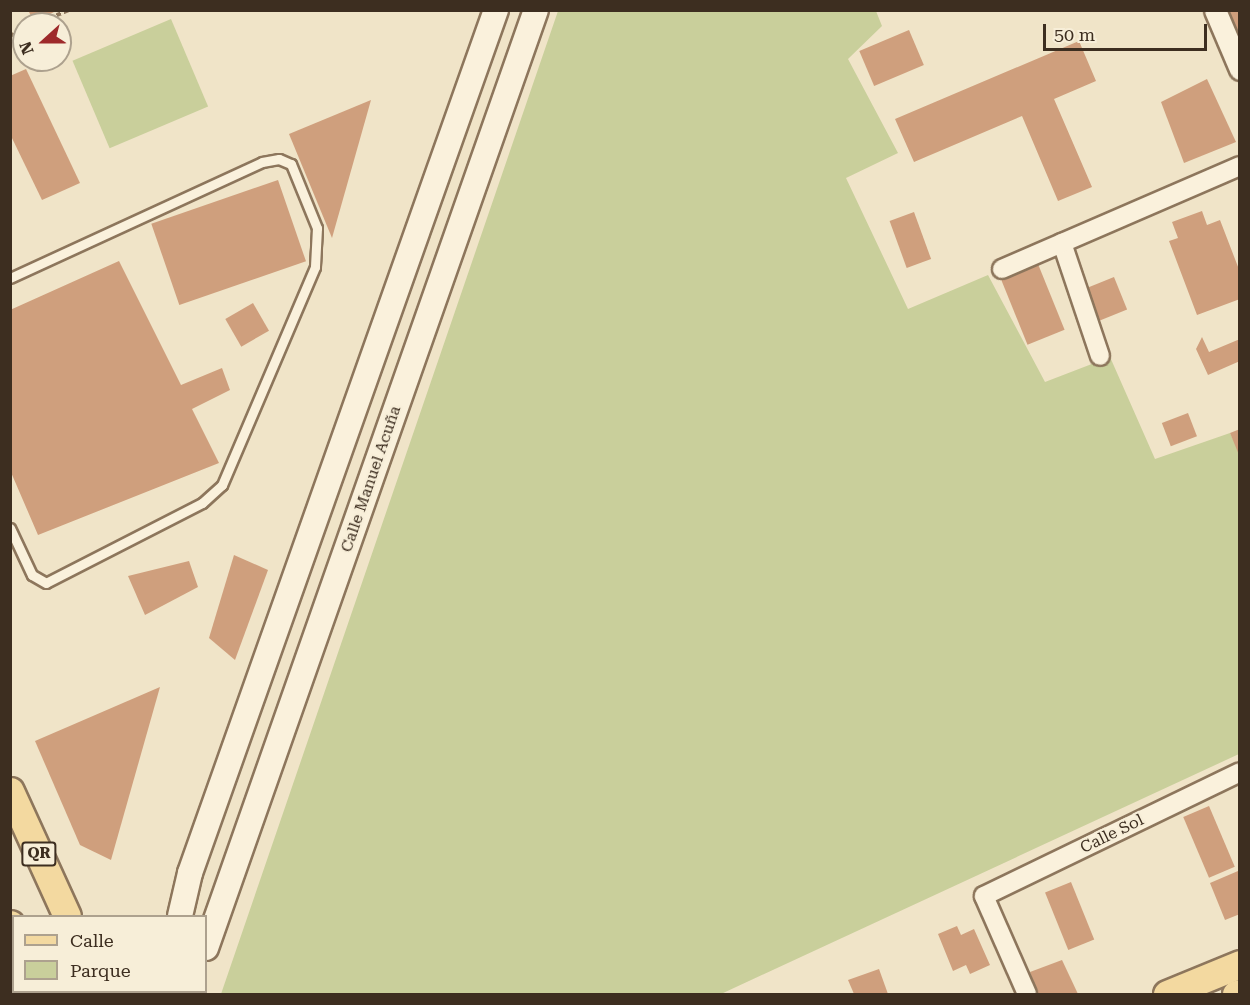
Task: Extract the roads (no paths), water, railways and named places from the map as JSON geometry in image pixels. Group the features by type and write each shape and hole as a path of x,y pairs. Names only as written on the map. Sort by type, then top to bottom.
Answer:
{"main road":[{"path":"180,915 194,862 496,10"},
{"name":"Calle Manuel Acuña","path":"207,945 536,10"},
{"name":"QR","path":"10,791 67,915"},
{"path":"1167,994 1239,964"}],"street":[{"path":"1215,10 1239,69"},
{"path":"1002,269 1239,166"},
{"path":"1062,243 1100,356"},
{"name":"Calle Sol","path":"1027,994 984,896 1239,772"}],"lane":[{"path":"10,278 262,162 279,159 291,164 317,228 315,267 222,485 202,503 46,583 32,575 10,528"}]}
